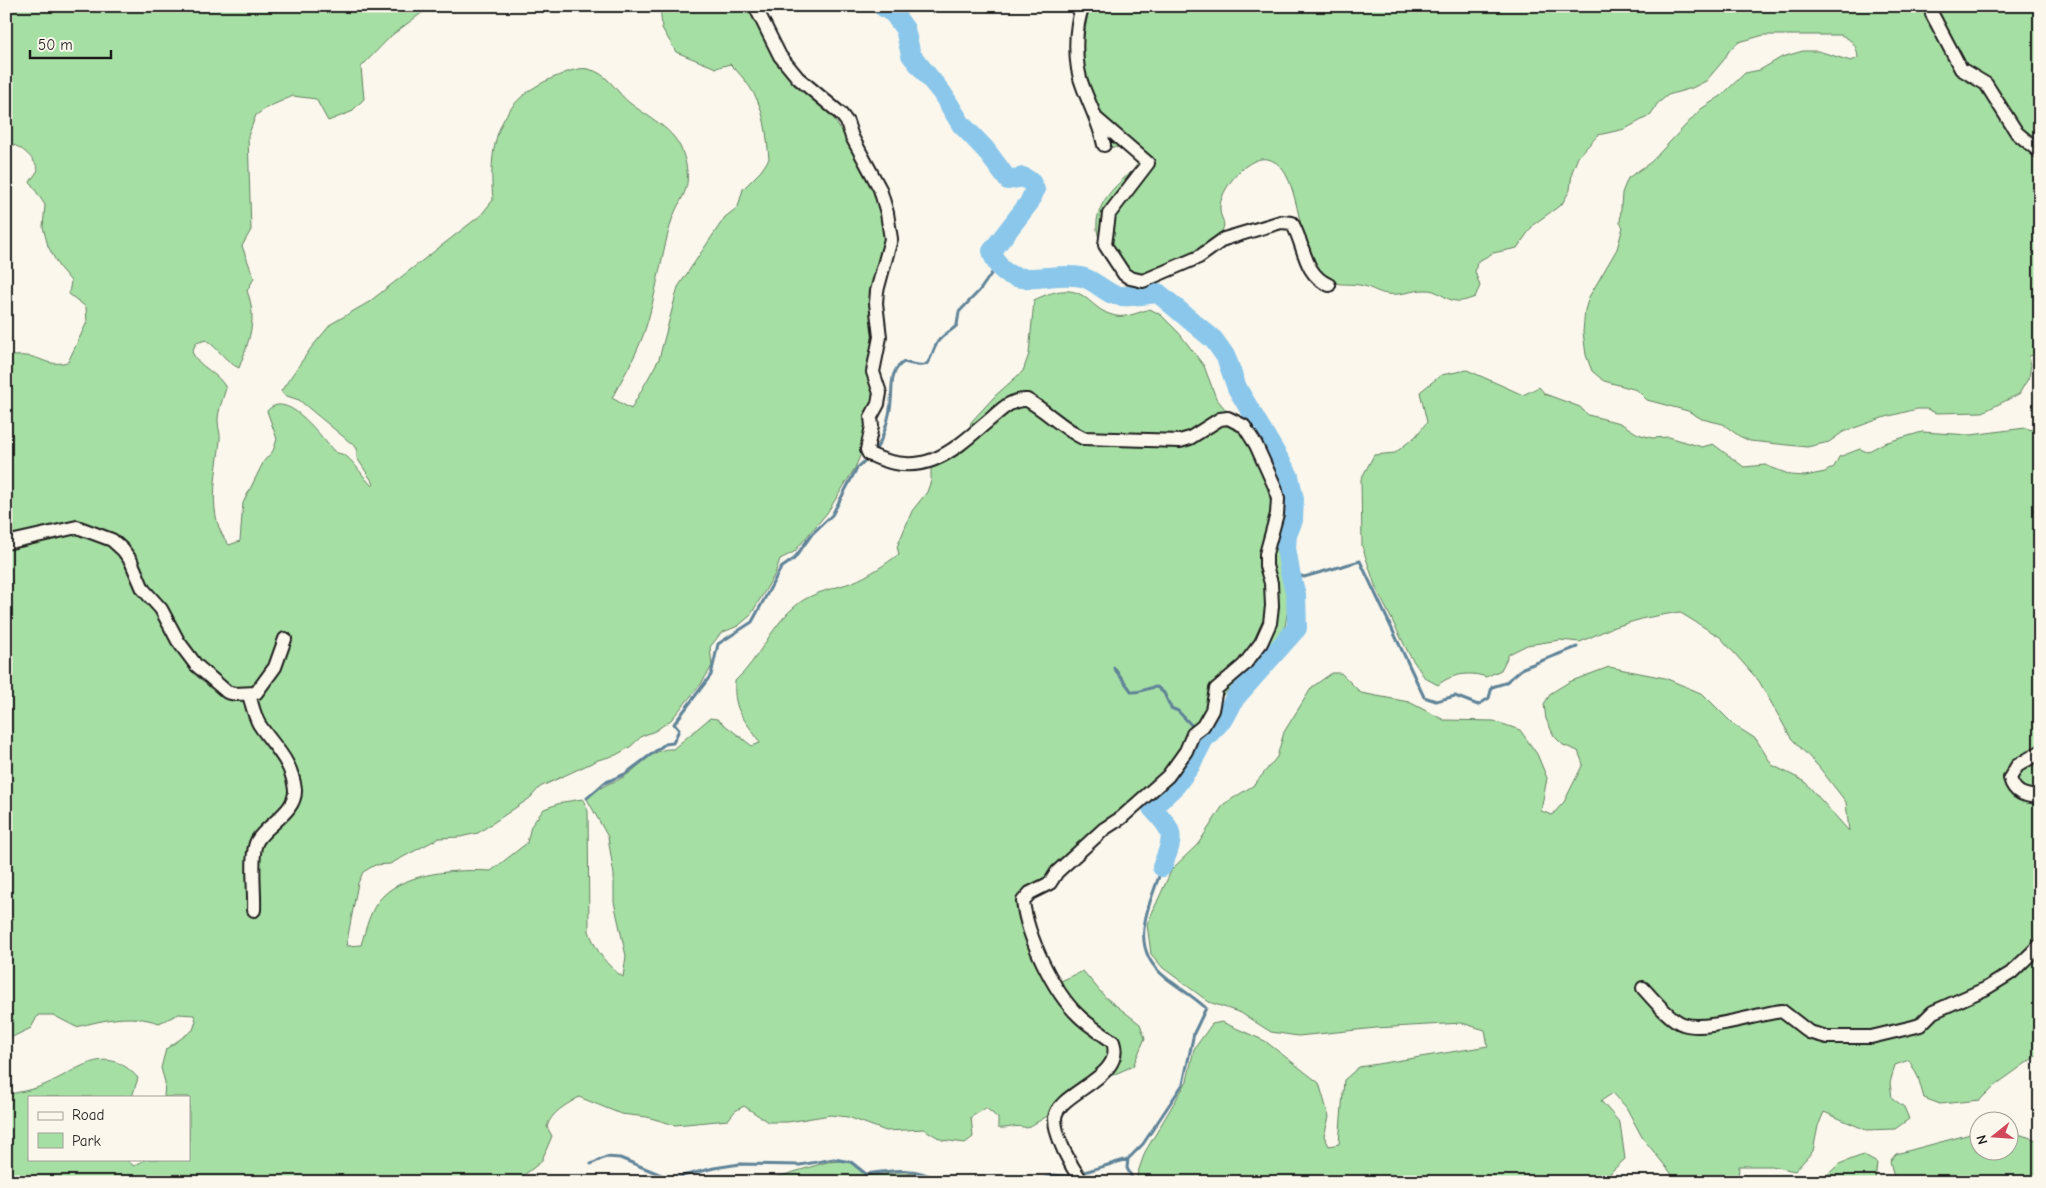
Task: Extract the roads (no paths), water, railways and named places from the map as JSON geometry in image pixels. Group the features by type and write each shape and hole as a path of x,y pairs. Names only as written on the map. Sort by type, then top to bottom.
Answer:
{"street":[{"path":"755,6 780,56 798,78 841,114 847,122 852,137 880,189 888,213 890,239 876,303 880,337 873,372 880,393 871,417 872,426 867,450 869,454 906,466 921,465 952,452 1010,404 1015,401 1027,400 1042,409 1070,432 1083,438 1180,441 1190,438 1220,419 1236,420 1244,426 1256,445 1275,487 1278,499 1277,514 1266,554 1266,566 1271,583 1272,606 1270,623 1261,643 1239,670 1216,689 1212,710 1203,726 1193,734 1186,751 1168,776 1122,818 1104,829 1057,872 1050,883 1030,893 1023,901 1035,949 1054,982 1078,1016 1113,1042 1115,1048 1114,1054 1105,1070 1085,1088 1065,1102 1058,1110 1055,1118 1068,1161 1082,1182"},
{"path":"1083,6 1077,25 1079,74 1097,119 1104,145"},
{"path":"1932,6 1932,14 1961,69 1986,84 2017,133 2040,152"},
{"path":"1097,119 1148,163 1109,214 1105,245 1124,274 1130,278 1143,281 1199,256 1224,239 1281,222 1292,223 1312,274 1329,285"},
{"path":"6,543 77,527 112,540 131,561 143,589 160,609 192,661 227,692 256,693 275,667 285,639"},
{"path":"249,694 257,722 278,747 289,765 295,790 294,796 286,810 261,835 253,852 254,910"},
{"path":"2040,752 2017,766 2010,778 2012,786 2018,793 2040,797"},
{"path":"1643,988 1660,1007 1682,1024 1710,1026 1782,1010 1809,1032 1827,1037 1871,1037 1920,1025 1933,1012 1985,989 2010,973 2040,945"}],"waterway":[{"path":"882,6 894,14 905,29 911,55 942,93 961,124 985,149 1008,180 1023,177 1031,182 1035,190 1029,203 992,251 998,265 1006,273 1017,277 1081,277 1117,295 1128,296 1158,293 1214,340 1226,357 1237,388 1289,476 1294,499 1293,520 1287,535 1286,548 1296,595 1297,628 1235,698 1225,717 1204,739 1190,766 1176,785 1152,808 1169,829 1169,848 1162,867"},
{"path":"873,453 880,442 888,421 893,379 896,370 904,362 920,365 927,363 939,340 957,325 959,312 980,290 998,264"},
{"path":"587,798 604,783 625,774 665,744 673,743 679,730 674,724 711,675 718,644 752,622 781,568 794,559 812,534 832,515 857,468 869,457"},
{"path":"1290,572 1304,577 1360,561 1424,697 1436,701 1455,696 1478,705 1489,698 1492,687 1505,683 1523,668 1577,647"},
{"path":"1114,668 1132,692 1157,687 1164,693 1171,708 1178,711 1195,729"},
{"path":"1199,733 1204,739"},
{"path":"1134,1182 1127,1168 1128,1159 1143,1144 1183,1084 1194,1033 1206,1008 1165,977 1153,965 1146,952 1144,925 1162,867"},
{"path":"591,1164 606,1157 620,1158 671,1179 714,1168 740,1164 800,1165 834,1159 851,1162 866,1174 905,1170 923,1173 941,1182"},
{"path":"1081,1173 1128,1159"},
{"path":"1035,1182 1054,1175 1073,1177"}]}
